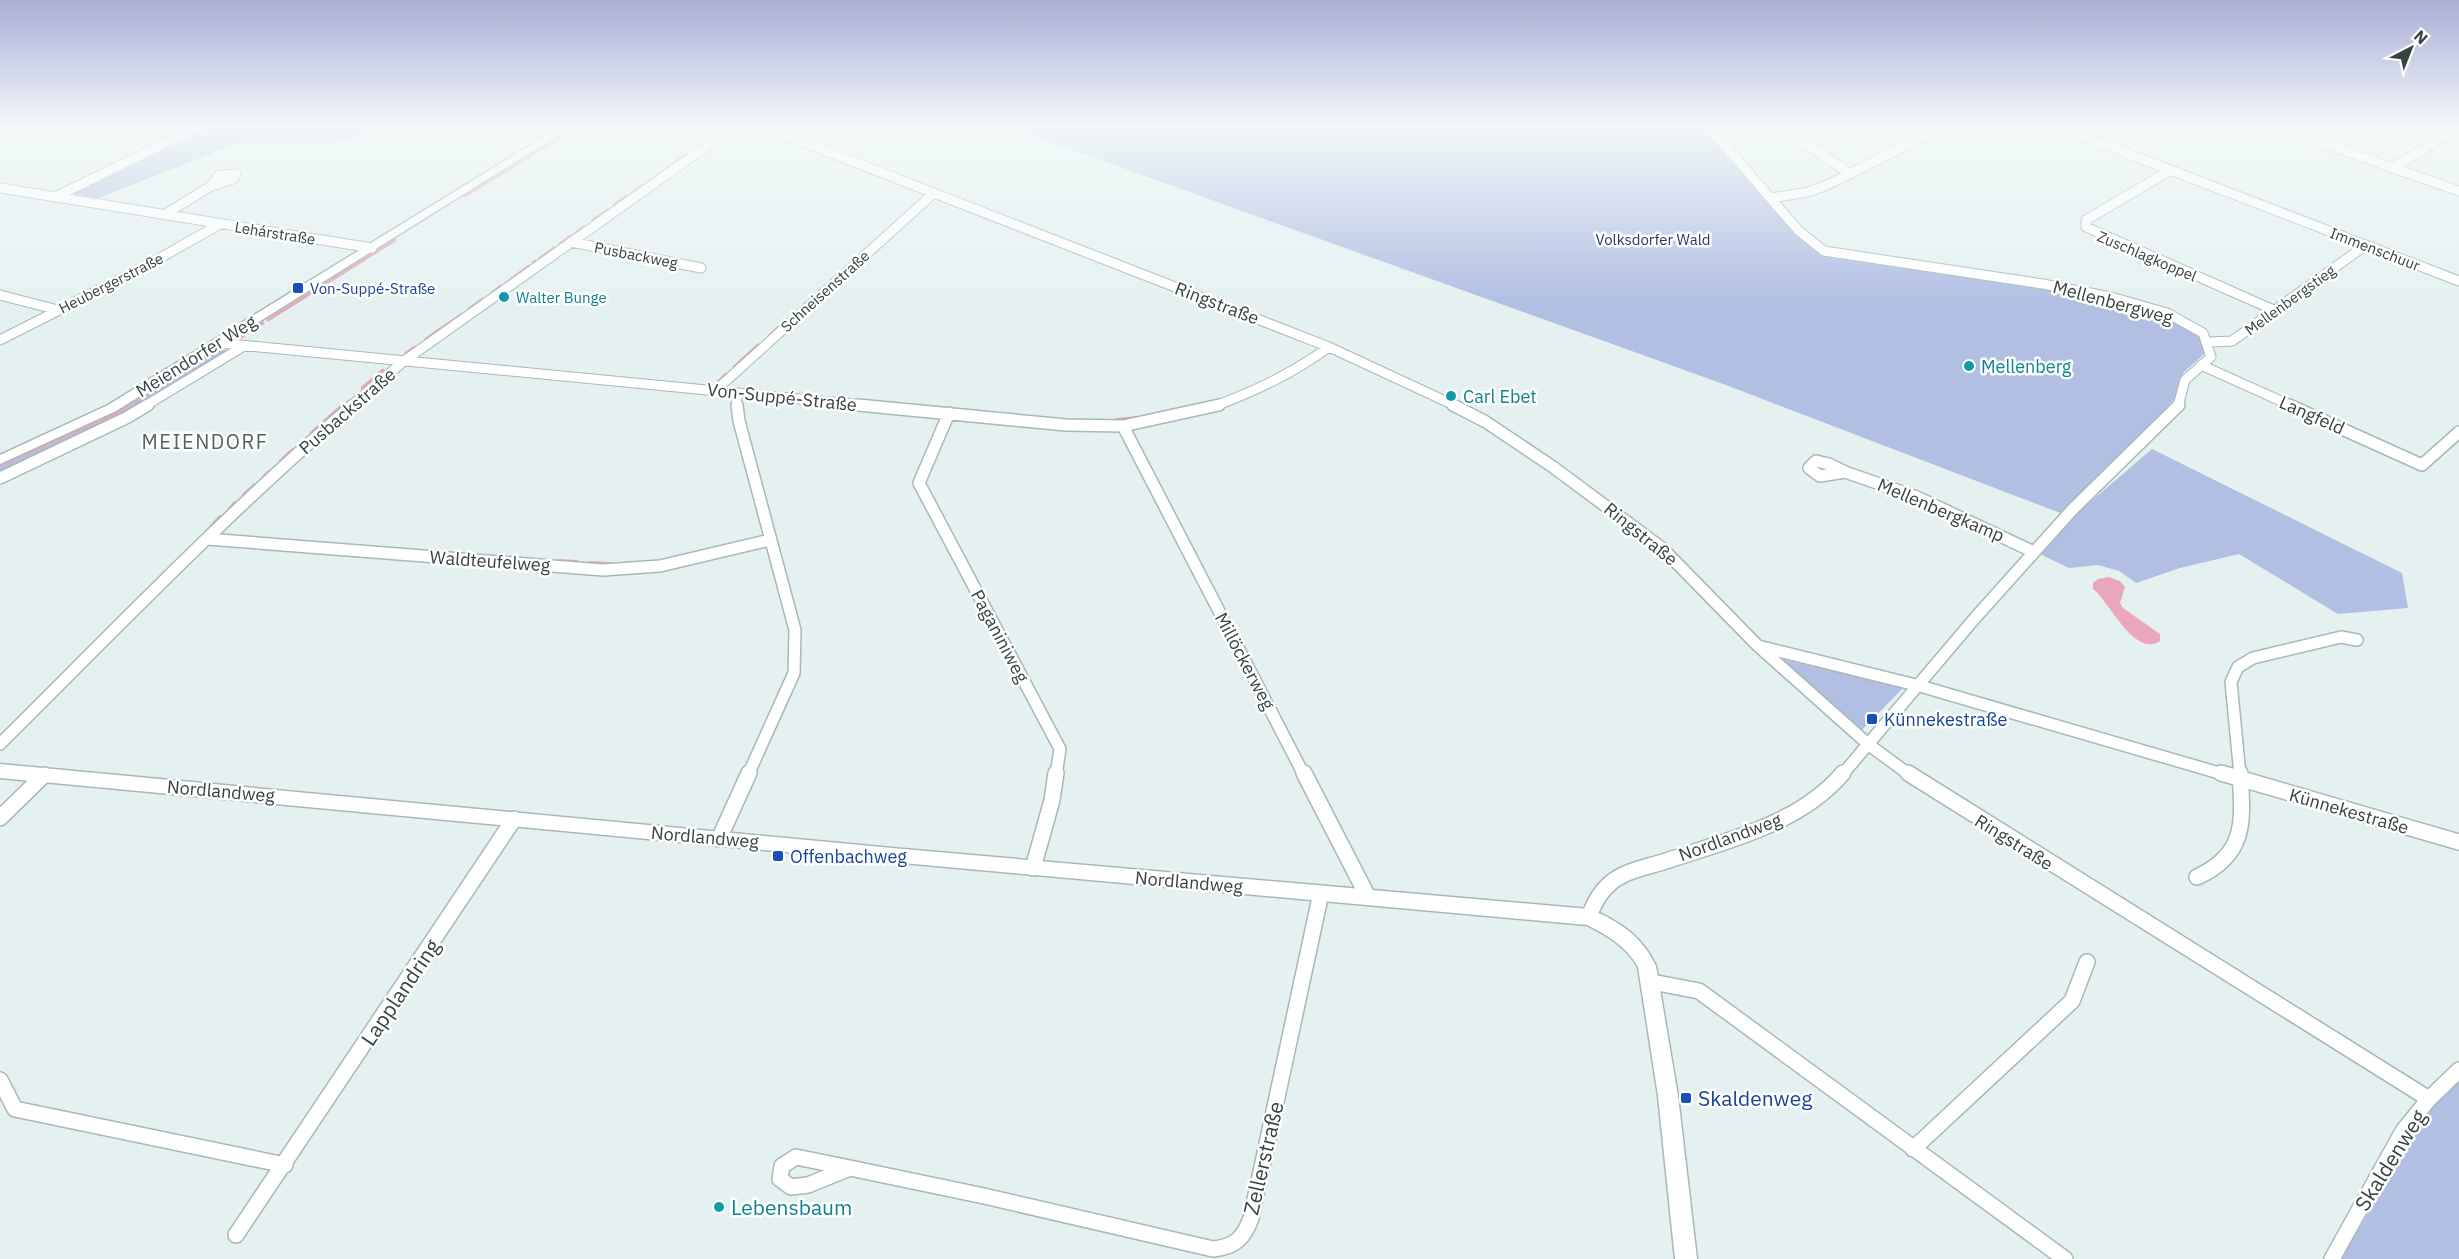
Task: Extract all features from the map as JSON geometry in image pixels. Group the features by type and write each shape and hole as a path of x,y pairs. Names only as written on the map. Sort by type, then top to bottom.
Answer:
{"street":[{"path":"55,197 80,185"},
{"name":"Meiendorfer Weg","path":"0,459 112,408 385,240 432,218 453,198 474,185"},
{"name":"Pusbackstraße","path":"0,744 207,539 311,441 404,361 652,185"},
{"name":"Ringstraße","path":"913,185 1329,347 1414,385 1486,422 1553,466 1662,548 1757,645 1869,745 1920,782 2429,1099"},
{"name":"Mellenbergweg","path":"1760,185 1799,231 1816,246 1832,254 2092,292 2178,318 2210,342"},
{"path":"1772,198 1808,192 1827,185"},
{"name":"Zuschlagkoppel","path":"2147,185 2086,220 2084,222 2086,227 2276,310"},
{"name":"Immenschuur","path":"2210,185 2459,281"},
{"path":"2441,185 2459,191"},
{"path":"164,215 211,186"},
{"name":"Lehárstraße","path":"0,188 372,248"},
{"name":"Schneisenstraße","path":"716,390 934,193"},
{"name":"Heubergerstraße","path":"0,340 146,266 220,224"},
{"name":"Pusbackweg","path":"571,242 701,268"},
{"name":"Mellenbergstieg","path":"2210,342 2232,341 2366,245"},
{"path":"0,295 58,310"},
{"path":"1869,745 1975,618 2072,510 2178,407 2183,397 2183,383 2187,376 2211,357 2210,342"},
{"name":"Von-Suppé-Straße","path":"219,343 1066,424 1123,426 1213,407 1259,390 1295,371 1329,347"},
{"name":"Meiendorfer Weg","path":"0,478 126,418 244,346"},
{"name":"Langfeld","path":"2201,365 2422,465 2459,432"},
{"path":"719,839 794,673 795,630 736,408 736,393"},
{"name":"Paganiniweg","path":"950,413 919,483 1060,749 1052,800 1033,868"},
{"name":"Millöckerweg","path":"1123,426 1368,897"},
{"name":"Mellenbergkamp","path":"1845,472 1917,497 2034,552"},
{"name":"Waldteufelweg","path":"207,539 603,570 660,566 770,540"},
{"path":"2197,876 2205,874 2235,848 2242,812 2231,682 2238,667 2253,658 2341,637 2357,640"},
{"name":"Künnekestraße","path":"1757,645 1920,686 2459,842"},
{"name":"Nordlandweg","path":"1589,916 1594,900 1607,885 1623,875 1747,834 1789,816 1835,783 1869,745"},
{"name":"Nordlandweg","path":"0,771 1033,868 1589,916 1616,930 1639,950 1652,982 1668,1096 1686,1259"},
{"path":"0,818 44,775"},
{"name":"Lapplandring","path":"236,1235 285,1165 514,819"},
{"name":"Zellerstraße","path":"851,1168 984,1196 1160,1238 1213,1249 1227,1248 1246,1233 1251,1218 1321,893"},
{"path":"1912,1149 2072,1001 2087,962"},
{"path":"1652,982 1699,991 2065,1259"},
{"name":"Skaldenweg","path":"2332,1259 2403,1131 2429,1099 2459,1070"},
{"path":"0,1080 15,1109 285,1165"}],"green space":[{"path":"91,185 132,185 99,198 72,194"},
{"name":"Volksdorfer Wald","path":"1169,185 1756,185 1813,249 1833,258 2104,298 2178,322 2200,338 2205,353 2183,373 2178,395 2116,463 2063,514 1726,385"},
{"path":"218,349 225,350 229,354 116,421 0,475 0,463 104,416"},
{"path":"2152,449 2402,573 2408,608 2338,614 2239,554 2180,568 2136,583 2119,571 2098,565 2069,568 2040,554 2069,520"},
{"path":"1779,659 1904,687 1861,731"},
{"path":"2459,1080 2459,1259 2341,1259 2432,1105"}],"shaded area":[{"path":"2109,577 2120,581 2125,587 2120,603 2123,608 2160,634 2160,641 2150,644 2141,642 2123,626 2093,589 2093,583 2098,579"}],"waterway":[{"path":"465,196 483,185"},
{"path":"632,193 643,185"},
{"path":"614,205 627,196"},
{"path":"593,220 608,210"},
{"path":"576,233 584,227"},
{"path":"560,244 571,236"},
{"path":"268,320 395,240"},
{"path":"540,258 554,248"},
{"path":"506,283 529,266"},
{"path":"492,293 501,286"},
{"path":"469,309 483,299"},
{"path":"426,339 461,315"},
{"path":"770,335 788,319"},
{"path":"238,339 263,323"},
{"path":"734,367 758,345"},
{"path":"406,353 415,347"},
{"path":"126,406 216,352"},
{"path":"362,388 383,370"},
{"path":"716,384 726,374"},
{"path":"0,465 128,405"},
{"path":"312,433 341,407"},
{"path":"1117,420 1136,418"},
{"path":"281,461 293,450"},
{"path":"264,477 269,472"},
{"path":"244,495 255,485"},
{"path":"230,509 235,503"},
{"path":"211,527 220,517"},
{"path":"559,561 577,562"},
{"path":"590,563 610,564"}],"place":[{"name":"Von-Suppé-Straße","path":"298,288"},
{"name":"Walter Bunge","path":"504,297"},
{"name":"Mellenberg","path":"1969,366"},
{"name":"Carl Ebet","path":"1451,396"},
{"name":"Künnekestraße","path":"1872,719"},
{"name":"Offenbachweg","path":"778,856"},
{"name":"Skaldenweg","path":"1686,1098"},
{"name":"Lebensbaum","path":"719,1207"}],"district":[{"name":"MEIENDORF","path":"205,441"}]}
